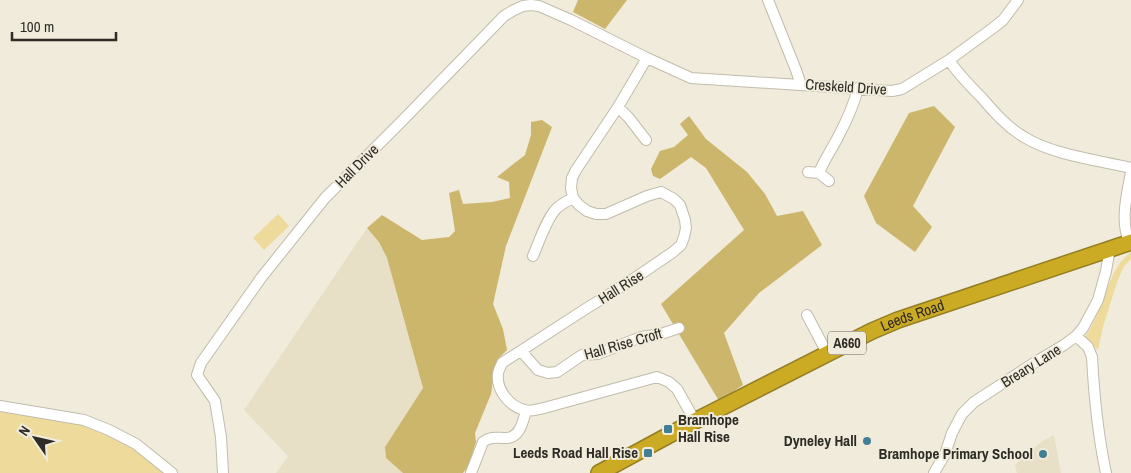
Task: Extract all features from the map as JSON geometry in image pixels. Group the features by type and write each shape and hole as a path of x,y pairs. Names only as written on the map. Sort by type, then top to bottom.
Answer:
{"highway":[{"name":"Leeds Road","path":"599,473 695,421 872,331 898,320 1130,242"}],"street":[{"path":"768,0 801,85"},
{"name":"Creskeld Drive","path":"647,58 690,78 892,91 902,88 950,60 1003,20 1018,0"},
{"name":"Hall Drive","path":"223,473 221,437 215,401 197,375 201,363 261,278 325,198 504,16 523,6 539,6 647,58"},
{"path":"533,256 555,210 561,204 573,198 572,178 576,170 618,108 647,58"},
{"path":"950,60 996,114 1024,138 1070,155 1131,170 1124,218 1125,229 1130,242"},
{"path":"820,173 823,163 856,99 858,88"},
{"path":"618,108 629,118 646,140"},
{"path":"808,172 820,173 829,181"},
{"name":"Hall Rise","path":"526,411 511,404 502,393 498,374 502,363 674,252 681,245 686,228 680,205 674,199 661,192 606,214 587,212 573,198"},
{"name":"Breary Lane","path":"934,473 945,454 952,433 962,414 974,402 1064,345 1083,328 1098,300 1110,248"},
{"path":"807,315 827,353"},
{"name":"Hall Rise Croft","path":"521,351 538,370 548,373 557,372 582,354 598,354 641,337 661,334 679,328"},
{"path":"1076,336 1091,352 1101,450 1106,473"},
{"path":"471,473 483,442 492,437 509,438 514,436 522,425 526,411 544,408 657,377 669,382 677,389 695,421"},
{"path":"0,406 84,420 136,444 172,473"}],"shaded area":[{"path":"578,0 627,0 605,29 573,12"},
{"path":"934,106 955,127 913,206 932,227 915,252 876,223 864,196 909,113"},
{"path":"689,116 706,139 747,172 765,194 777,216 803,211 822,245 759,293 724,333 743,385 719,401 661,304 744,230 706,168 691,157 660,179 653,176 651,169 660,151 674,147 688,135 680,124"},
{"path":"542,120 552,127 506,246 493,304 503,329 507,350 499,358 495,367 491,394 475,433 476,442 468,467 463,473 403,473 386,458 385,447 423,388 387,258 379,242 367,228 382,215 422,240 449,237 455,231 449,193 459,190 463,204 492,202 510,198 509,182 497,177 525,155 531,135 531,122"},
{"path":"278,214 289,226 264,250 253,238"},
{"path":"367,228 379,242 387,258 423,388 385,447 386,458 403,473 276,473 288,456 244,410"},
{"path":"1131,252 1131,259 1124,266 1117,282 1098,350 1085,337 1097,316 1111,279 1123,259"},
{"path":"0,411 78,420 138,448 166,473 0,473"},
{"name":"Bramhope Primary School","path":"1054,435 1061,473 1017,473 1015,465 1041,442"}],"place":[{"name":"Bramhope Hall Rise","path":"668,429"},
{"name":"Dyneley Hall","path":"867,441"},
{"name":"Leeds Road Hall Rise","path":"648,453"},
{"name":"Bramhope Primary School","path":"1043,454"}]}
